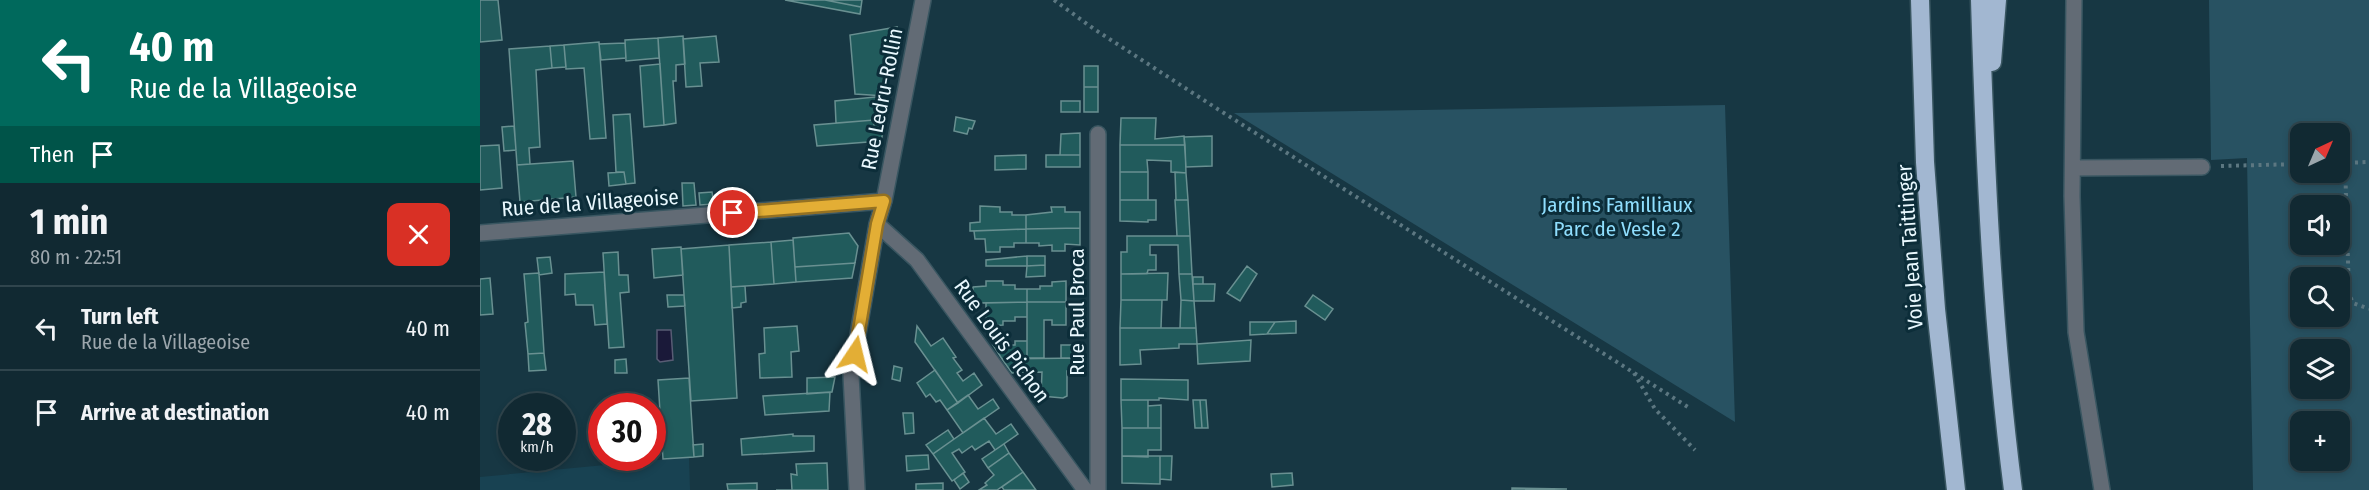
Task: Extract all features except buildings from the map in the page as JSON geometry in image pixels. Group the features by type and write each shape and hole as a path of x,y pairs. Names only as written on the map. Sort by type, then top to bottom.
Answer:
{"highway":[{"name":"Voie Jean Taittinger","path":"1920,0 1925,162 1934,286 1956,490"},
{"path":"1980,0 1985,157 1994,299 2013,490"},
{"path":"1985,157 1996,0"}],"street":[{"name":"Rue Ledru-Rollin","path":"857,490 851,375 877,224 884,201 923,0"},
{"path":"2074,0 2073,168 2076,332 2102,490"},
{"name":"Rue Paul Broca","path":"1098,134 1098,490"},
{"path":"2073,168 2202,167"},
{"name":"Rue de la Villageoise","path":"480,232 884,201"},
{"name":"Rue Louis Pichon","path":"877,224 917,260 1086,490"}],"path":[{"path":"1054,0 1179,84 1691,409"},
{"path":"2350,163 2369,162"},
{"path":"2202,167 2290,164"},
{"path":"2344,183 2349,294 2353,303 2369,309"},
{"path":"1633,372 1655,409 1695,450"}],"shaded area":[{"path":"657,330 671,330 673,360 660,362 657,359"},
{"path":"689,457 690,490 480,490 480,477 543,471 576,471 576,468 588,467 588,471 666,471 666,459"}],"green space":[{"path":"2209,0 2369,0 2369,490 2253,490 2247,158 2211,160"},
{"name":"Jardins Familliaux Parc de Vesle 2","path":"1725,105 1735,422 1234,113"}],"route":[{"path":"733,213 884,201 877,224 855,354"}]}
